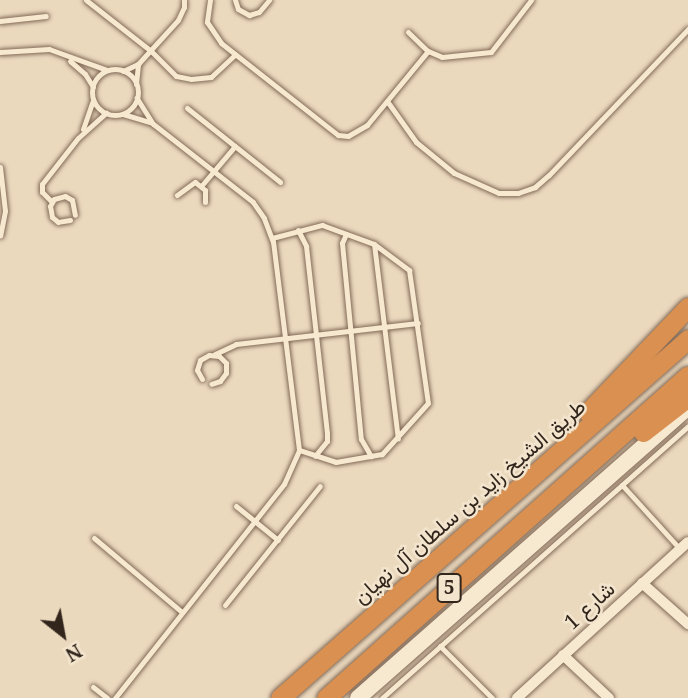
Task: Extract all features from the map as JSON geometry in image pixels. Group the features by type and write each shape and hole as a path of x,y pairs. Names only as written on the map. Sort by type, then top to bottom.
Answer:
{"highway":[{"path":"521,485 688,307"},
{"name":"طريق الشيخ زايد بن سلطان آل نهيان","path":"280,698 688,339"},
{"name":"5","path":"326,698 688,376"},
{"path":"572,478 606,460 688,397"}],"main road":[{"path":"358,698 688,408"}],"street":[{"name":"شارع 1","path":"517,698 686,544"},
{"path":"642,583 688,624"},
{"path":"563,655 609,698"}],"lane":[{"path":"86,0 151,51 168,69 191,79 211,77 235,55"},
{"path":"0,52 43,48 107,71 123,71 138,64 178,20 184,8 184,0"},
{"path":"210,0 206,11 212,33 235,55 338,135 348,136 359,131 428,51"},
{"path":"235,0 238,9 249,15 258,12 269,0"},
{"path":"408,32 428,51 442,57 491,52 531,0"},
{"path":"0,21 46,16"},
{"path":"387,101 416,142 454,173 499,193 518,193 542,182 688,29"},
{"path":"65,56 85,74 93,87"},
{"path":"115,698 255,521 289,475 299,450 272,238 264,218 253,202 153,124 137,98 138,64"},
{"path":"70,220 58,222 52,217 51,202 44,195 42,184 78,138 89,118 93,87 98,77 107,71"},
{"path":"123,71 136,84"},
{"path":"121,114 131,108 137,98"},
{"path":"93,100 106,113 121,114 153,124"},
{"path":"187,108 280,182"},
{"path":"78,138 106,113"},
{"path":"202,185 235,146"},
{"path":"0,167 5,211 0,236"},
{"path":"177,195 189,184 202,185"},
{"path":"202,185 205,202"},
{"path":"51,202 61,196 69,197 75,203 75,215"},
{"path":"272,238 323,225 374,244 412,276 418,323 428,403 398,439 382,454 336,462 299,450"},
{"path":"298,230 306,246 327,433 327,441 315,456"},
{"path":"346,234 342,243 361,439 371,456"},
{"path":"374,244 398,439"},
{"path":"202,379 197,370 200,360 236,344 418,323"},
{"path":"211,384 223,379 227,369 224,360 215,354"},
{"path":"382,698 688,426"},
{"path":"622,485 686,544"},
{"path":"225,605 320,486"},
{"path":"236,506 278,540"},
{"path":"94,538 182,612"},
{"path":"440,646 492,698"},
{"path":"93,687 107,698"}]}
